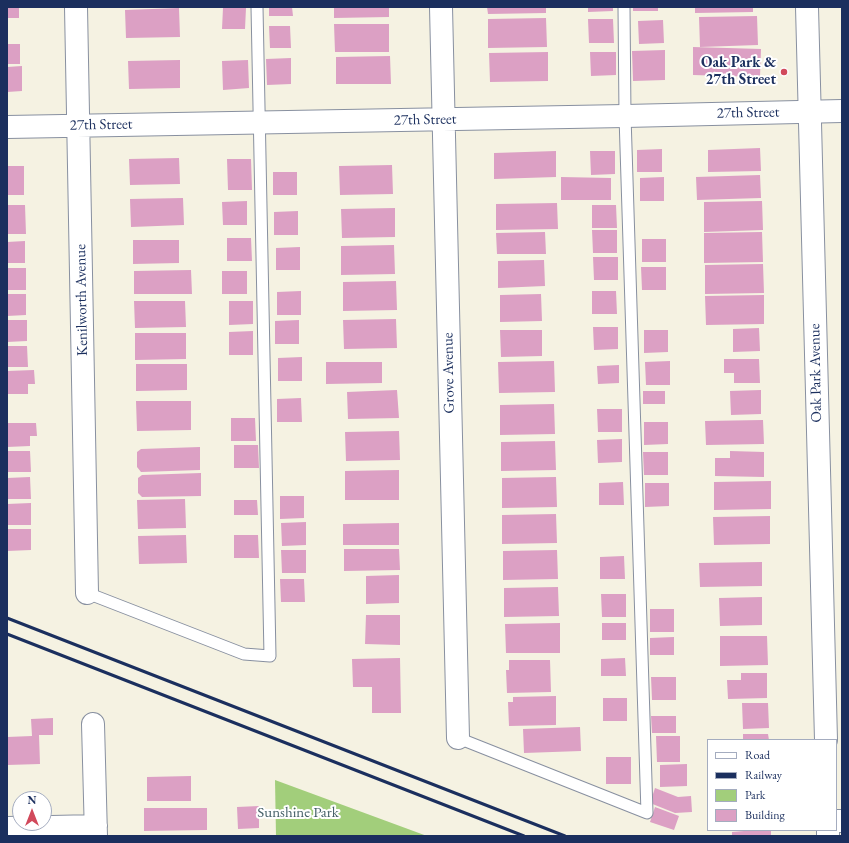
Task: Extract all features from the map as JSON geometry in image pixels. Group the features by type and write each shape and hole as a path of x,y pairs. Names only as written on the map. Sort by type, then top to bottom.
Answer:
{"street":[{"name":"Kenilworth Avenue","path":"76,7 87,593"},
{"name":"Grove Avenue","path":"441,7 458,738"},
{"name":"Oak Park Avenue","path":"807,7 826,739"},
{"name":"27th Street","path":"7,127 842,111"},
{"path":"7,828 96,831 93,724"}],"lane":[{"path":"87,593 244,654 270,656 257,7"},
{"path":"458,738 646,813 625,116 624,7"}],"green space":[{"name":"Sunshine Park","path":"275,780 427,836 276,836"}],"building":[{"path":"7,7 19,7 19,18 7,18"},
{"path":"269,7 292,7 293,16 269,16"},
{"path":"334,7 389,7 389,17 334,18"},
{"path":"487,7 546,7 546,13 488,14"},
{"path":"588,7 613,7 613,11 588,12"},
{"path":"633,7 658,7 658,11 633,11"},
{"path":"695,7 753,7 753,12 695,13"},
{"path":"179,8 180,37 126,38 125,10"},
{"path":"223,8 246,8 245,29 222,29"},
{"path":"757,16 758,45 700,47 699,17"},
{"path":"546,18 547,47 488,48 488,19"},
{"path":"588,19 613,19 614,43 589,43"},
{"path":"663,20 664,43 639,44 638,21"},
{"path":"334,24 389,24 389,52 335,52"},
{"path":"269,26 290,26 291,48 270,48"},
{"path":"7,44 20,44 20,64 7,64"},
{"path":"693,47 761,49 760,77 693,75"},
{"path":"665,50 665,80 633,81 632,51"},
{"path":"548,52 548,81 490,82 489,53"},
{"path":"590,52 616,52 616,75 591,76"},
{"path":"390,56 391,84 336,84 336,57"},
{"path":"291,58 291,84 267,85 266,59"},
{"path":"180,60 180,88 129,89 128,61"},
{"path":"248,60 249,88 223,90 222,61"},
{"path":"22,66 22,91 7,92 7,67"},
{"path":"760,148 761,171 708,172 708,150"},
{"path":"662,149 662,172 637,172 637,150"},
{"path":"556,151 556,177 494,179 494,153"},
{"path":"590,151 615,151 615,174 591,175"},
{"path":"179,158 180,184 130,185 129,159"},
{"path":"227,159 251,159 252,190 228,190"},
{"path":"392,165 393,194 340,195 339,166"},
{"path":"7,166 24,166 24,195 7,195"},
{"path":"273,172 297,172 297,195 273,195"},
{"path":"760,175 761,198 697,200 696,177"},
{"path":"561,177 611,178 611,200 561,200"},
{"path":"664,177 664,201 640,201 640,178"},
{"path":"183,198 184,225 131,227 130,199"},
{"path":"247,201 247,225 223,225 222,202"},
{"path":"762,201 763,230 704,232 704,202"},
{"path":"557,203 558,229 496,230 496,204"},
{"path":"7,205 25,205 26,234 7,234"},
{"path":"592,205 616,205 617,228 592,228"},
{"path":"395,208 395,237 342,238 341,209"},
{"path":"298,211 298,235 274,235 274,212"},
{"path":"592,230 617,230 617,253 593,253"},
{"path":"545,232 546,254 497,254 496,233"},
{"path":"762,232 763,262 704,263 704,233"},
{"path":"227,238 251,238 252,261 227,261"},
{"path":"642,239 666,239 666,262 642,262"},
{"path":"133,240 179,240 179,263 133,264"},
{"path":"25,241 25,263 7,263 7,242"},
{"path":"394,245 395,274 341,275 341,246"},
{"path":"300,247 300,270 276,270 276,248"},
{"path":"593,257 618,257 618,280 594,280"},
{"path":"544,260 545,286 498,288 498,261"},
{"path":"763,264 764,293 705,294 705,265"},
{"path":"641,267 666,267 666,290 642,290"},
{"path":"7,268 26,268 26,290 7,290"},
{"path":"191,270 192,294 134,294 134,271"},
{"path":"222,271 247,271 247,294 222,294"},
{"path":"396,281 397,310 343,311 343,282"},
{"path":"301,291 301,315 277,315 277,292"},
{"path":"592,291 616,291 617,314 592,314"},
{"path":"7,294 26,294 26,315 7,316"},
{"path":"541,294 542,321 500,322 500,295"},
{"path":"764,295 764,324 706,325 705,296"},
{"path":"134,301 185,301 186,327 135,328"},
{"path":"229,301 253,301 253,324 229,325"},
{"path":"396,319 397,348 344,349 343,320"},
{"path":"7,320 27,320 27,341 7,342"},
{"path":"299,320 299,344 275,344 275,321"},
{"path":"593,327 618,327 618,349 594,350"},
{"path":"759,328 760,351 733,352 733,329"},
{"path":"500,330 542,330 542,356 501,357"},
{"path":"644,330 668,330 668,352 644,353"},
{"path":"253,331 253,355 229,355 229,332"},
{"path":"135,333 186,333 186,359 135,360"},
{"path":"7,346 27,346 28,367 7,367"},
{"path":"302,357 302,381 278,381 278,358"},
{"path":"724,359 759,359 760,383 734,383 734,373 724,373"},
{"path":"554,361 555,392 499,393 498,362"},
{"path":"670,361 670,385 646,385 645,362"},
{"path":"326,362 382,362 382,383 326,384"},
{"path":"136,364 187,364 187,390 136,391"},
{"path":"619,365 619,383 598,384 597,366"},
{"path":"34,370 35,384 28,384 28,394 7,394 7,371"},
{"path":"397,390 399,418 348,419 347,392"},
{"path":"761,390 761,414 731,415 730,391"},
{"path":"643,391 665,391 665,404 643,404"},
{"path":"301,398 302,422 277,422 277,399"},
{"path":"136,401 191,401 191,430 137,431"},
{"path":"554,404 555,434 500,435 500,405"},
{"path":"597,409 622,409 622,432 598,432"},
{"path":"231,418 255,418 256,441 231,441"},
{"path":"763,420 764,444 706,445 705,421"},
{"path":"644,422 668,422 668,444 644,445"},
{"path":"7,423 36,423 37,436 30,436 30,446 7,447"},
{"path":"399,431 400,460 346,461 345,432"},
{"path":"622,439 622,462 598,463 597,440"},
{"path":"555,441 556,470 501,471 501,442"},
{"path":"234,445 258,445 259,468 234,468"},
{"path":"200,447 200,470 141,472 137,467 137,452 141,449"},
{"path":"7,451 30,451 31,472 7,472"},
{"path":"730,451 764,452 764,477 715,476 715,458 730,458"},
{"path":"643,452 668,452 668,475 644,475"},
{"path":"399,470 399,500 345,500 345,471"},
{"path":"201,473 201,496 142,497 138,493 138,478 142,475"},
{"path":"30,477 31,499 7,499 7,478"},
{"path":"556,477 557,507 502,508 502,478"},
{"path":"771,481 771,509 714,510 714,482"},
{"path":"623,482 624,505 599,505 599,483"},
{"path":"645,483 669,483 669,506 645,507"},
{"path":"280,496 304,496 304,518 280,519"},
{"path":"185,499 186,528 138,529 137,500"},
{"path":"234,500 257,500 258,515 234,515"},
{"path":"31,503 31,525 7,525 7,504"},
{"path":"556,514 557,543 502,544 502,515"},
{"path":"770,516 770,544 714,545 713,517"},
{"path":"306,522 306,545 282,546 281,523"},
{"path":"399,523 399,545 343,545 343,524"},
{"path":"7,529 31,529 31,550 7,551"},
{"path":"186,535 187,563 139,564 138,536"},
{"path":"234,535 258,535 259,558 234,558"},
{"path":"344,549 399,549 400,570 344,571"},
{"path":"281,550 306,550 306,573 282,573"},
{"path":"557,550 558,579 503,580 503,551"},
{"path":"624,556 625,579 600,579 600,557"},
{"path":"762,562 762,586 700,587 699,563"},
{"path":"399,575 399,603 366,604 366,576"},
{"path":"280,579 304,579 305,602 281,602"},
{"path":"558,587 559,616 504,617 504,588"},
{"path":"601,594 626,594 626,617 602,617"},
{"path":"762,597 762,625 720,626 719,598"},
{"path":"650,609 674,609 674,632 650,632"},
{"path":"366,615 400,615 400,645 365,644"},
{"path":"560,623 560,653 506,653 505,624"},
{"path":"602,623 626,623 626,640 602,640"},
{"path":"720,636 767,636 768,665 720,666"},
{"path":"674,637 674,655 650,655 650,638"},
{"path":"400,658 401,713 372,713 372,687 353,687 352,659"},
{"path":"625,658 626,676 601,676 601,659"},
{"path":"509,660 550,660 551,692 507,693 506,670 509,670"},
{"path":"741,673 767,673 767,698 728,699 727,680 741,680"},
{"path":"651,677 676,677 676,700 652,700"},
{"path":"556,696 556,725 509,726 508,702 513,702 513,697"},
{"path":"603,698 627,698 627,721 603,721"},
{"path":"742,703 768,703 769,728 743,729"},
{"path":"651,716 676,716 676,733 652,733"},
{"path":"53,718 53,735 39,735 40,764 7,765 7,737 32,736 31,719"},
{"path":"580,727 581,751 524,753 523,729"},
{"path":"743,734 768,734 769,739 743,739"},
{"path":"656,736 680,736 680,762 657,762"},
{"path":"606,757 631,757 631,784 606,784"},
{"path":"687,764 687,786 660,787 660,765"},
{"path":"191,776 191,801 147,801 147,777"},
{"path":"655,788 678,797 691,796 692,812 675,813 650,803"},
{"path":"259,806 259,828 238,829 237,807"},
{"path":"655,807 679,816 674,830 650,822"},
{"path":"144,808 207,808 207,830 144,831"},
{"path":"771,831 771,836 732,836 732,832"}],"railway":[{"path":"7,618 565,836"},
{"path":"7,634 524,836"}],"place":[{"name":"Oak Park & 27th Street","path":"784,72"}]}
